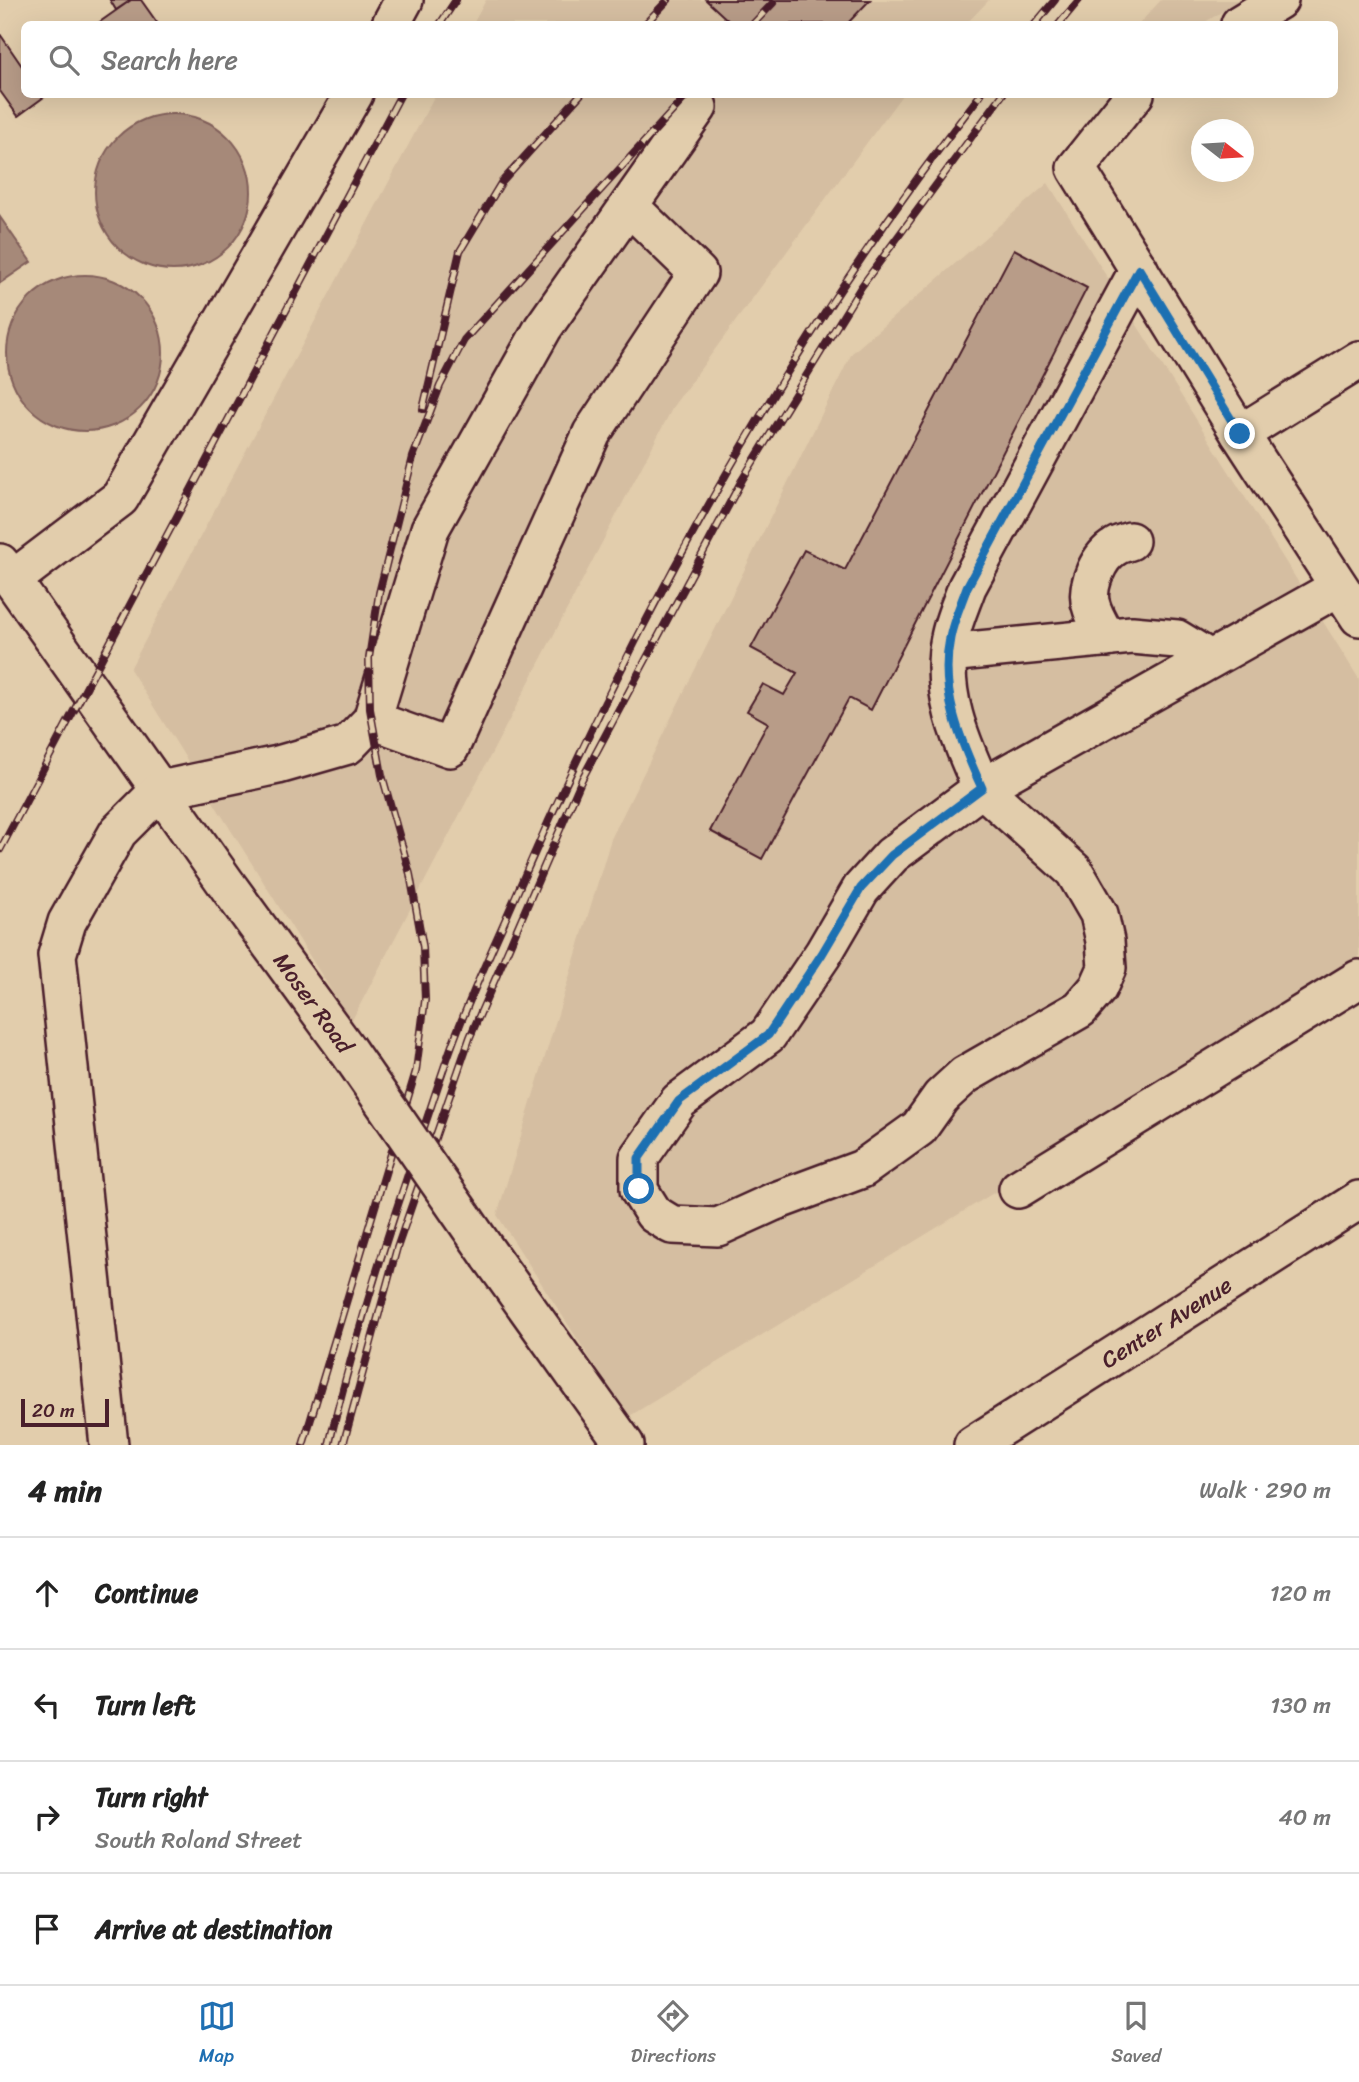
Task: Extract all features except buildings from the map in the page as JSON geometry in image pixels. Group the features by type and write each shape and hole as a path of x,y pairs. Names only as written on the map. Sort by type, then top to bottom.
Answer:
{"street":[{"path":"393,21 404,0"},
{"path":"1245,21 1279,0"},
{"path":"6,571 120,498 352,98"},
{"path":"1132,98 1076,168 1139,269 1240,434 1350,595 1210,659 982,788 892,855 861,888 822,954 768,1035 679,1101 639,1158 639,1189 654,1214 672,1225 718,1227 774,1202 862,1169 919,1128 941,1097 965,1075 1080,1009 1098,988 1107,968 1099,914 1074,871 982,788 967,755 949,702 946,670 950,636 967,587 1139,269"},
{"path":"109,1445 57,955 67,922 118,832 160,790 278,765 348,744 372,720 430,529 543,328 698,107"},
{"path":"372,720 450,748 592,433 698,273 629,206"},
{"path":"1240,434 1359,360"},
{"path":"1107,638 1090,600 1092,583 1106,554 1114,547 1130,541"},
{"name":"Moser Road","path":"6,571 625,1445"},
{"path":"948,653 1132,635 1177,639 1210,659"},
{"path":"1018,1189 1359,979"},
{"name":"Center Avenue","path":"973,1445 1359,1200"}],"shaded area":[{"path":"486,0 989,0 969,21 475,21"},
{"path":"1161,0 1241,0 1207,21 1142,21"},
{"path":"433,98 900,98 674,405 351,1022 130,669"},
{"path":"173,114 203,120 228,137 245,162 251,192 245,222 228,247 203,264 173,270 143,264 118,247 101,222 95,192 101,162 118,137 143,120"},
{"path":"1048,183 1359,679 1359,969 628,1417 497,1215 611,839 852,353"},
{"path":"0,217 31,262 0,283"},
{"path":"85,275 115,281 140,298 157,323 163,353 157,383 140,408 115,425 85,431 55,425 30,408 13,383 7,353 13,323 30,298 55,281"}],"railway":[{"path":"442,21 456,0"},
{"path":"648,21 668,0"},
{"path":"1038,21 1055,0"},
{"path":"1062,21 1079,0"},
{"path":"756,21 773,3"},
{"path":"0,850 399,98"},
{"path":"423,409 460,251 501,183 577,98"},
{"path":"303,1445 416,1071 425,1000 423,947 410,874 382,775 370,709 369,658 379,593 413,457 440,386 464,340 684,98"},
{"path":"329,1445 372,1288 452,1044 567,781 617,678 725,475 846,280 978,98"},
{"path":"343,1445 397,1248 470,1037 582,779 742,480 861,287 1000,98"}],"route":[{"path":"639,1189 639,1158 679,1101 768,1035 822,954 861,888 892,855 982,788 967,755 949,702 946,670 950,636 967,587 1139,269 1240,434"}]}
